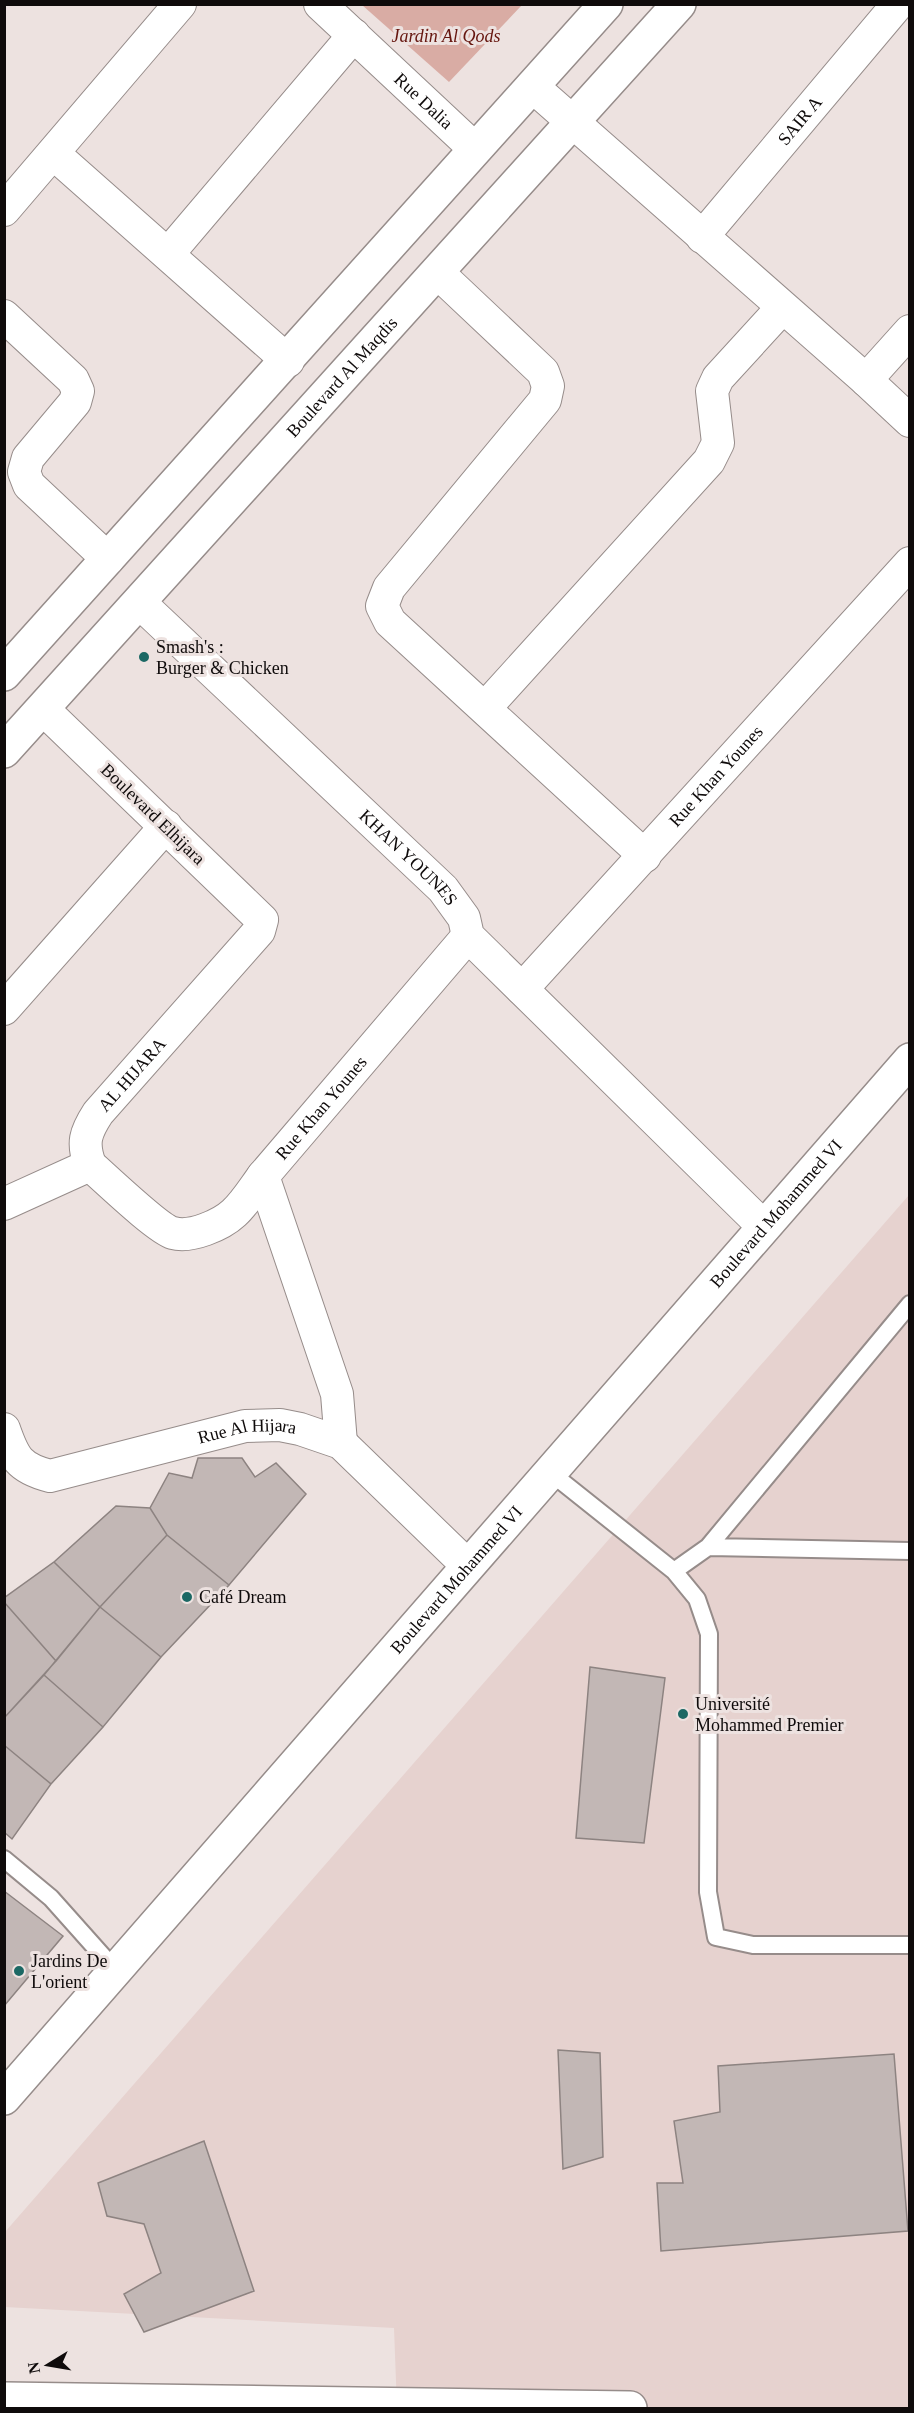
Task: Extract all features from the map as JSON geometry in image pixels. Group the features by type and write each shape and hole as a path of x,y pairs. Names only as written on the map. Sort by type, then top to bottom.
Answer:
{"street":[{"path":"4,210 180,4"},
{"name":"Rue Dalia","path":"320,4 475,149"},
{"path":"4,674 288,361 606,4"},
{"name":"Boulevard Al Maqdis","path":"4,751 679,4"},
{"name":"SAIR A","path":"702,237 898,4"},
{"path":"168,254 354,35"},
{"path":"532,86 866,380 909,421"},
{"path":"54,154 288,361"},
{"path":"437,272 543,372 548,386 545,400 389,588 382,606 390,622 645,856"},
{"path":"485,708 709,461 718,443 712,391 718,378 782,308"},
{"path":"4,315 73,380 78,391 75,402 28,458 24,472 29,485 108,559"},
{"path":"866,380 909,331"},
{"name":"Rue Khan Younes","path":"522,989 909,563"},
{"name":"KHAN YOUNES","path":"140,603 443,889 464,918 468,936 764,1227"},
{"name":"Boulevard Elhijara","path":"43,709 262,920"},
{"path":"4,1009 166,826"},
{"name":"AL HIJARA","path":"90,1165 84,1149 86,1131 98,1113 260,931 262,920"},
{"name":"Rue Khan Younes","path":"341,1443 337,1394 263,1176 468,936"},
{"name":"Boulevard Mohammed VI","path":"4,2098 117,1972 909,1060"},
{"path":"4,1204 90,1165 156,1223 174,1233 200,1230 218,1224 234,1213 263,1176"},
{"name":"Rue Al Hijara","path":"4,1429 12,1453 28,1470 50,1476 245,1426 280,1425 341,1443 468,1566"},
{"path":"4,2399 630,2409"}],"lane":[{"path":"674,1571 708,1547 909,1305"},
{"path":"551,1473 674,1571 697,1599 710,1634 708,1892 716,1936 753,1945 909,1946"},
{"path":"708,1547 909,1551"},
{"path":"4,1859 51,1898 117,1972"}],"shaded area":[{"name":"Université Mohammed Premier","path":"909,1195 909,2408 397,2408 394,2328 5,2307 5,2232"}],"green space":[{"name":"Jardin Al Qods","path":"362,5 522,5 449,82"}],"building":[{"path":"198,1458 242,1458 255,1477 276,1463 306,1494 229,1585 167,1535 150,1508 169,1473 192,1478"},
{"path":"116,1506 150,1508 167,1535 100,1607 54,1562"},
{"path":"167,1535 229,1585 161,1657 100,1607"},
{"path":"54,1562 100,1607 56,1661 4,1602 4,1598"},
{"path":"4,1602 56,1661 4,1718"},
{"path":"100,1607 161,1657 103,1727 44,1675"},
{"path":"590,1667 665,1678 644,1843 576,1838"},
{"path":"44,1675 103,1727 51,1784 4,1745 4,1718"},
{"path":"4,1745 51,1784 12,1839 4,1832"},
{"name":"Jardins De L'orient","path":"4,1891 63,1936 4,2006"},
{"path":"558,2050 600,2053 603,2157 563,2169"},
{"path":"894,2054 908,2231 661,2251 657,2183 683,2183 674,2121 720,2112 718,2066"},
{"path":"204,2141 254,2291 144,2332 124,2294 161,2273 144,2224 107,2216 98,2183"}],"place":[{"name":"Smash's : Burger & Chicken","path":"144,657"},
{"name":"Café Dream","path":"187,1597"},
{"name":"Université Mohammed Premier","path":"683,1714"},
{"name":"Jardins De L'orient","path":"19,1971"}]}
